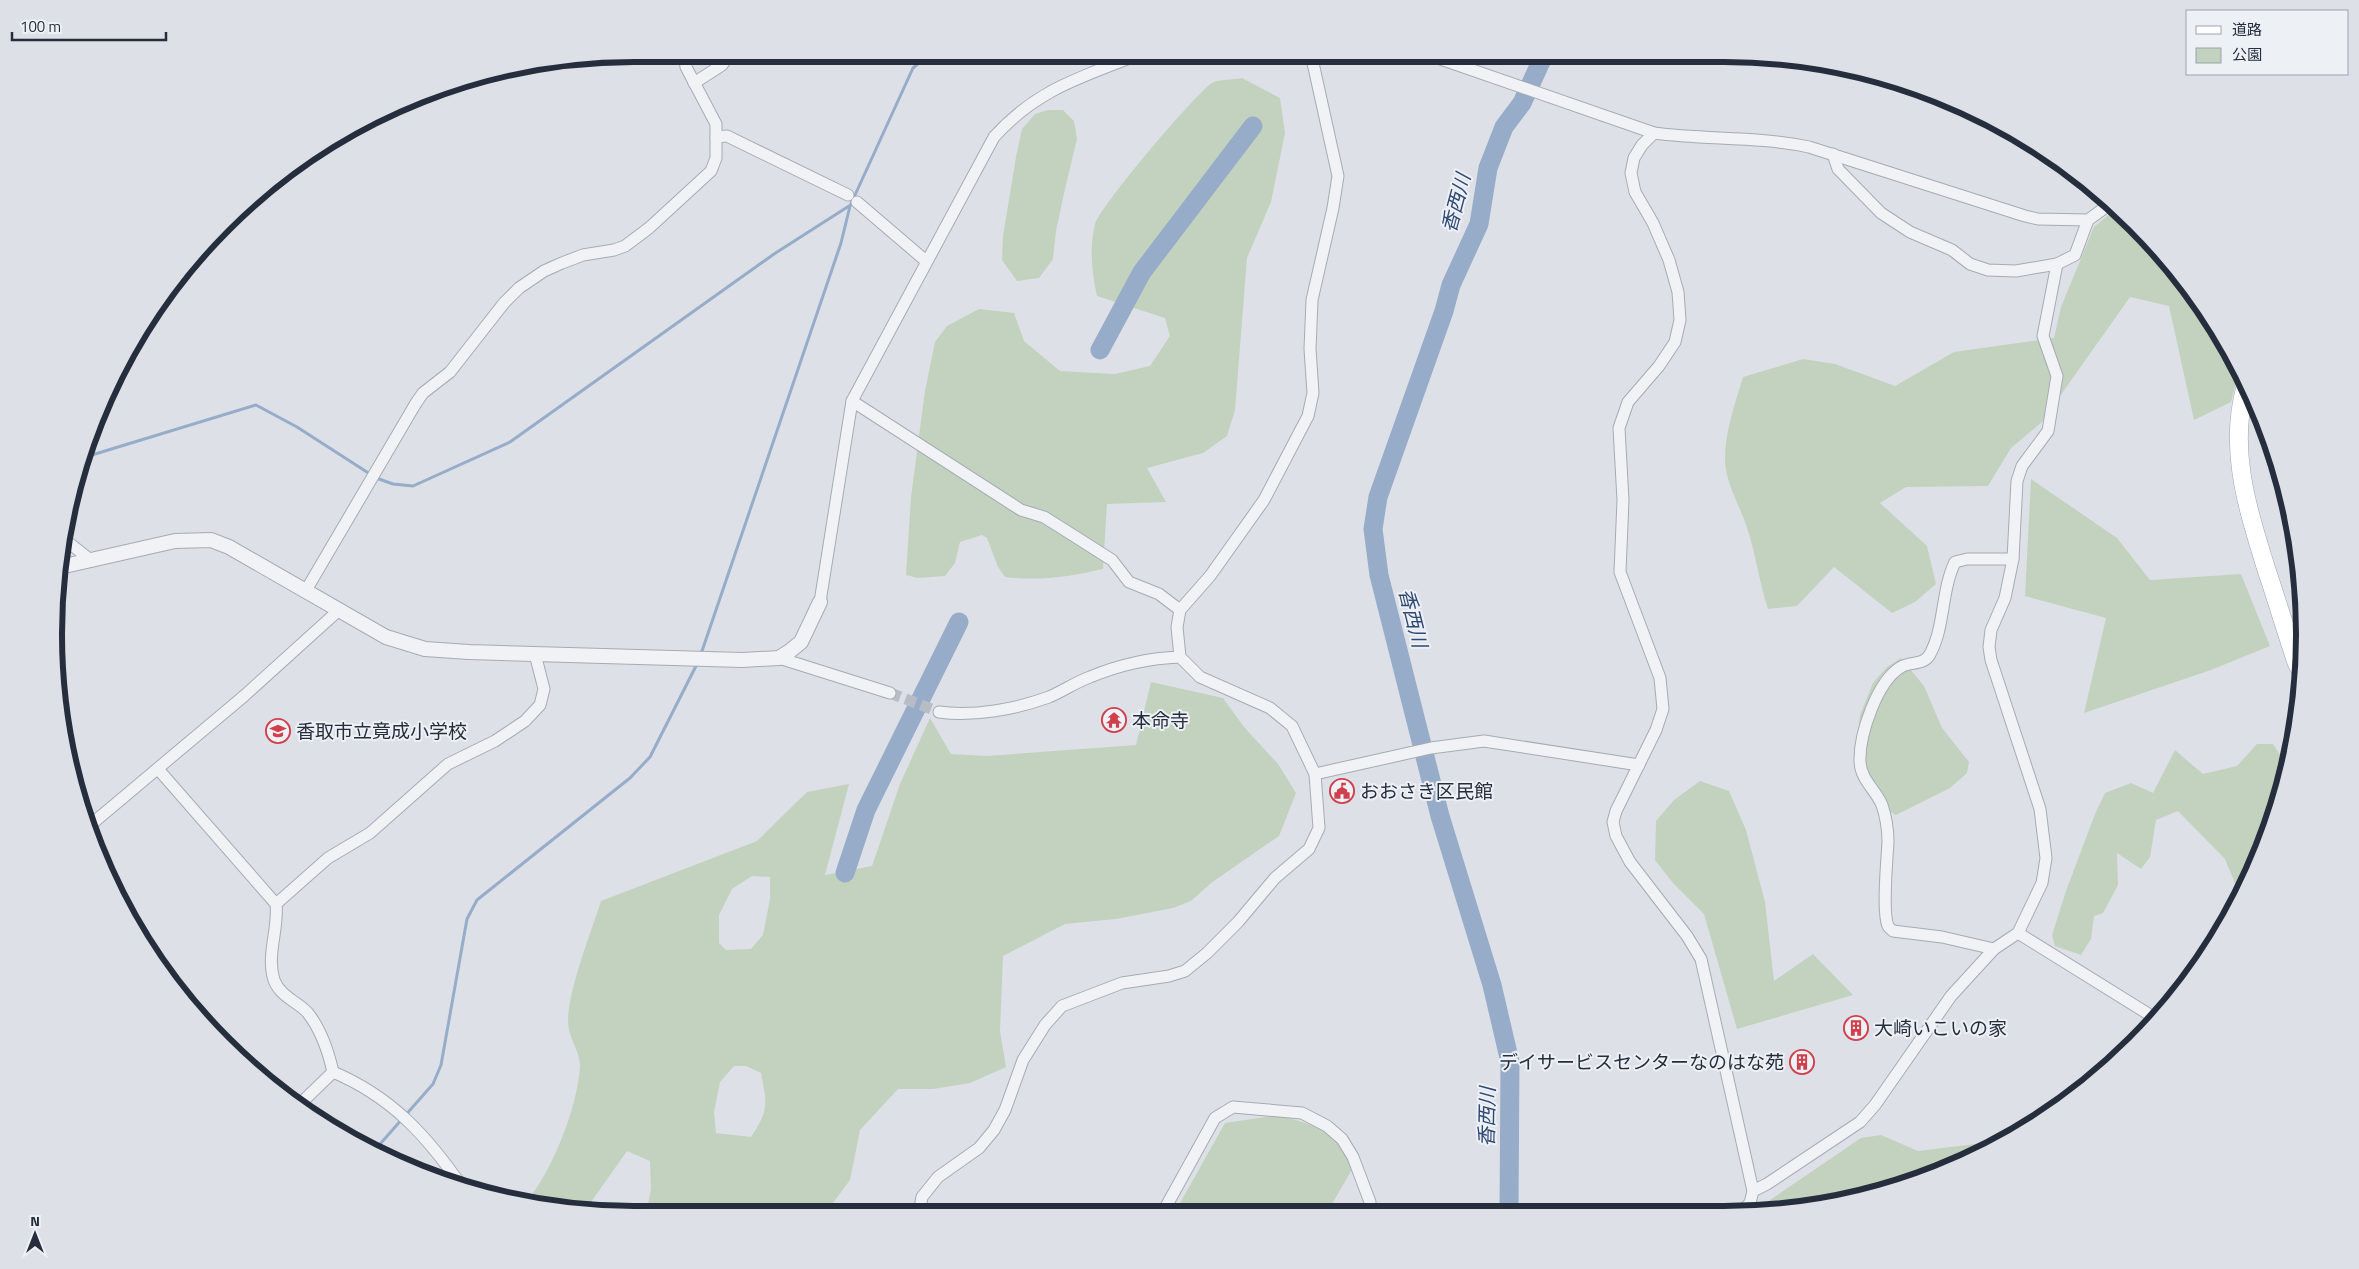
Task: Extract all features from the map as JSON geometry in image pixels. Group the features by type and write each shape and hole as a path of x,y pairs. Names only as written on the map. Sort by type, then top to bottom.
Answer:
{"main road":[{"path":"2244,396 2238,437 2240,474 2244,496 2295,659"}],"street":[{"path":"306,592 423,393 450,372 504,303 519,288 544,271 583,254 614,250 625,246 648,228 711,171 716,158 716,124 686,67 685,62"},
{"path":"694,83 724,62"},
{"path":"779,658 801,642 820,602 852,401 994,137 1019,111 1055,88 1120,62"},
{"path":"920,1206 922,1197 938,1177 980,1148 994,1130 1005,1110 1023,1060 1045,1025 1062,1006 1122,983 1169,976 1185,971 1207,953 1238,922 1275,878 1309,849 1319,828 1315,774 1292,726 1270,708 1200,677 1180,657 1177,627 1180,610 1210,576 1264,500 1308,416 1313,393 1310,349 1312,300 1333,208 1338,176 1312,62"},
{"path":"1449,62 1654,133 1688,138 1787,142 1833,154 2024,216 2088,220"},
{"path":"1654,133 1642,145 1634,158 1631,173 1635,192 1653,223 1669,260 1678,292 1680,320 1675,342 1659,366 1628,402 1619,428 1623,500 1620,572 1660,678 1663,709 1656,730 1616,810 1613,822 1616,836 1630,862 1686,936 1700,959 1754,1191 1748,1205"},
{"path":"716,137 728,136 852,199 926,261"},
{"path":"1833,154 1838,169 1881,213 1910,232 1952,250 1970,264 1988,270 2016,271 2056,264 2075,255 2088,220 2105,207"},
{"path":"1754,1191 1860,1122 1876,1106 1951,996 1994,949 2018,933 2042,883 2046,858 2040,809 1991,660 1989,647 1992,630 2005,598 2013,559 2017,480 2022,466 2048,431 2057,376 2043,336 2056,264"},
{"path":"852,401 1021,510 1044,517 1112,560 1129,582 1159,594 1180,610"},
{"path":"67,566 175,541 211,540 228,547 386,637 425,649 742,660 779,658 890,693"},
{"path":"70,544 92,561"},
{"path":"1994,949 1942,937 1893,931 1888,926 1886,912 1888,829 1881,804 1861,773 1860,759 1864,732 1885,681 1902,666 1919,663 1929,656 1932,651 1948,576 1955,562 1967,559 2013,559"},
{"path":"94,821 244,696 338,611"},
{"path":"276,904 328,858 370,833 448,764 495,741 525,721 540,705 544,689 535,654"},
{"path":"939,712 961,715 1014,706 1048,697 1091,676 1154,658 1180,657"},
{"path":"1315,774 1431,748 1484,741 1639,765"},
{"path":"158,768 276,904 278,917 272,941 274,978 278,989 306,1012 319,1031 329,1052 333,1072"},
{"path":"2018,933 2151,1016"},
{"path":"304,1101 333,1072"},
{"path":"333,1072 356,1082 398,1111 438,1152 457,1178"},
{"path":"1167,1206 1215,1118 1233,1107 1302,1113 1327,1126 1342,1140 1354,1156 1367,1193 1368,1206"}],"green space":[{"path":"1242,78 1280,98 1285,133 1271,202 1247,258 1235,410 1227,436 1203,453 1147,468 1166,502 1107,504 1103,569 1054,578 1005,577 998,567 987,538 982,535 960,542 955,563 945,576 918,578 906,575 911,497 925,391 935,342 947,326 979,309 1014,313 1024,341 1060,371 1115,374 1150,366 1170,336 1165,318 1097,296 1092,261 1092,242 1095,224 1130,174 1202,92 1212,83"},
{"path":"1048,110 1063,110 1074,121 1077,139 1056,231 1053,259 1039,278 1017,281 1002,260 1003,236 1016,157 1022,129 1035,114"},
{"path":"2111,213 2155,257 2178,286 2200,317 2237,379 2231,402 2194,420 2169,306 2130,297 2041,423 2011,448 1988,486 1906,487 1880,503 1927,546 1936,584 1915,602 1892,613 1834,567 1797,606 1768,609 1750,538 1727,477 1725,459 1729,428 1743,377 1803,359 1835,364 1895,386 1954,352 2054,338 2061,307 2094,227"},
{"path":"2031,479 2117,538 2150,580 2241,574 2270,646 2211,670 2084,713 2106,618 2025,596"},
{"path":"1901,658 1924,686 1942,728 1969,762 1967,773 1950,788 1896,815 1875,803 1855,760 1860,715 1873,683 1887,667"},
{"path":"1151,682 1223,698 1244,727 1278,764 1296,793 1279,836 1211,883 1191,901 1173,908 1116,919 1065,924 1003,956 1000,1031 1006,1067 970,1083 933,1089 898,1089 860,1130 850,1180 832,1206 648,1206 651,1189 650,1161 627,1151 589,1204 530,1197 554,1156 569,1119 574,1100 580,1066 569,1028 569,1009 576,978 601,901 757,841 807,792 849,784 825,875 872,866 900,784 930,718 951,754 987,756 1136,745","holes":["752,876 770,877 770,899 763,935 751,949 726,950 719,943 719,915 732,889","734,1066 746,1066 761,1073 765,1092 765,1106 761,1120 751,1137 716,1133 714,1112 720,1082"]},
{"path":"2257,744 2273,744 2283,759 2266,818 2239,885 2236,886 2225,859 2178,811 2156,820 2150,857 2141,869 2117,853 2118,885 2103,913 2094,916 2091,939 2081,955 2055,946 2052,935 2066,891 2095,814 2105,793 2131,783 2153,793 2175,750 2203,774 2237,766"},
{"path":"1700,781 1729,791 1746,830 1765,902 1774,981 1813,954 1853,995 1737,1029 1704,914 1673,883 1655,860 1656,821 1674,800"},
{"path":"1279,1115 1332,1131 1354,1166 1332,1204 1329,1206 1178,1206 1225,1123"},
{"path":"1881,1135 1918,1151 1987,1143 1943,1163 1873,1187 1836,1196 1764,1205 1861,1138"}],"waterway":[{"path":"701,654 841,243 850,206 913,68 920,62"},
{"name":"香西川","path":"1509,1206 1510,1062 1492,985 1440,816 1379,575 1373,529 1378,497 1444,311 1451,285 1479,224 1488,168 1504,127 1522,103 1541,62"},
{"path":"1100,350 1142,272 1253,126"},
{"path":"379,479 393,484 413,486 510,442 774,254 849,206"},
{"path":"92,455 256,405 297,427 370,474"},
{"path":"845,873 866,810 959,622"},
{"path":"378,1146 433,1084 441,1065 467,919 477,900 630,778 650,757 698,662"}],"tunnel":[{"path":"890,693 939,712"}],"place":[{"name":"本命寺","path":"1114,720"},
{"name":"香取市立竟成小学校","path":"278,731"},
{"name":"おおさき区民館","path":"1342,791"},
{"name":"大崎いこいの家","path":"1856,1028"},
{"name":"デイサービスセンターなのはな苑","path":"1802,1062"}]}
